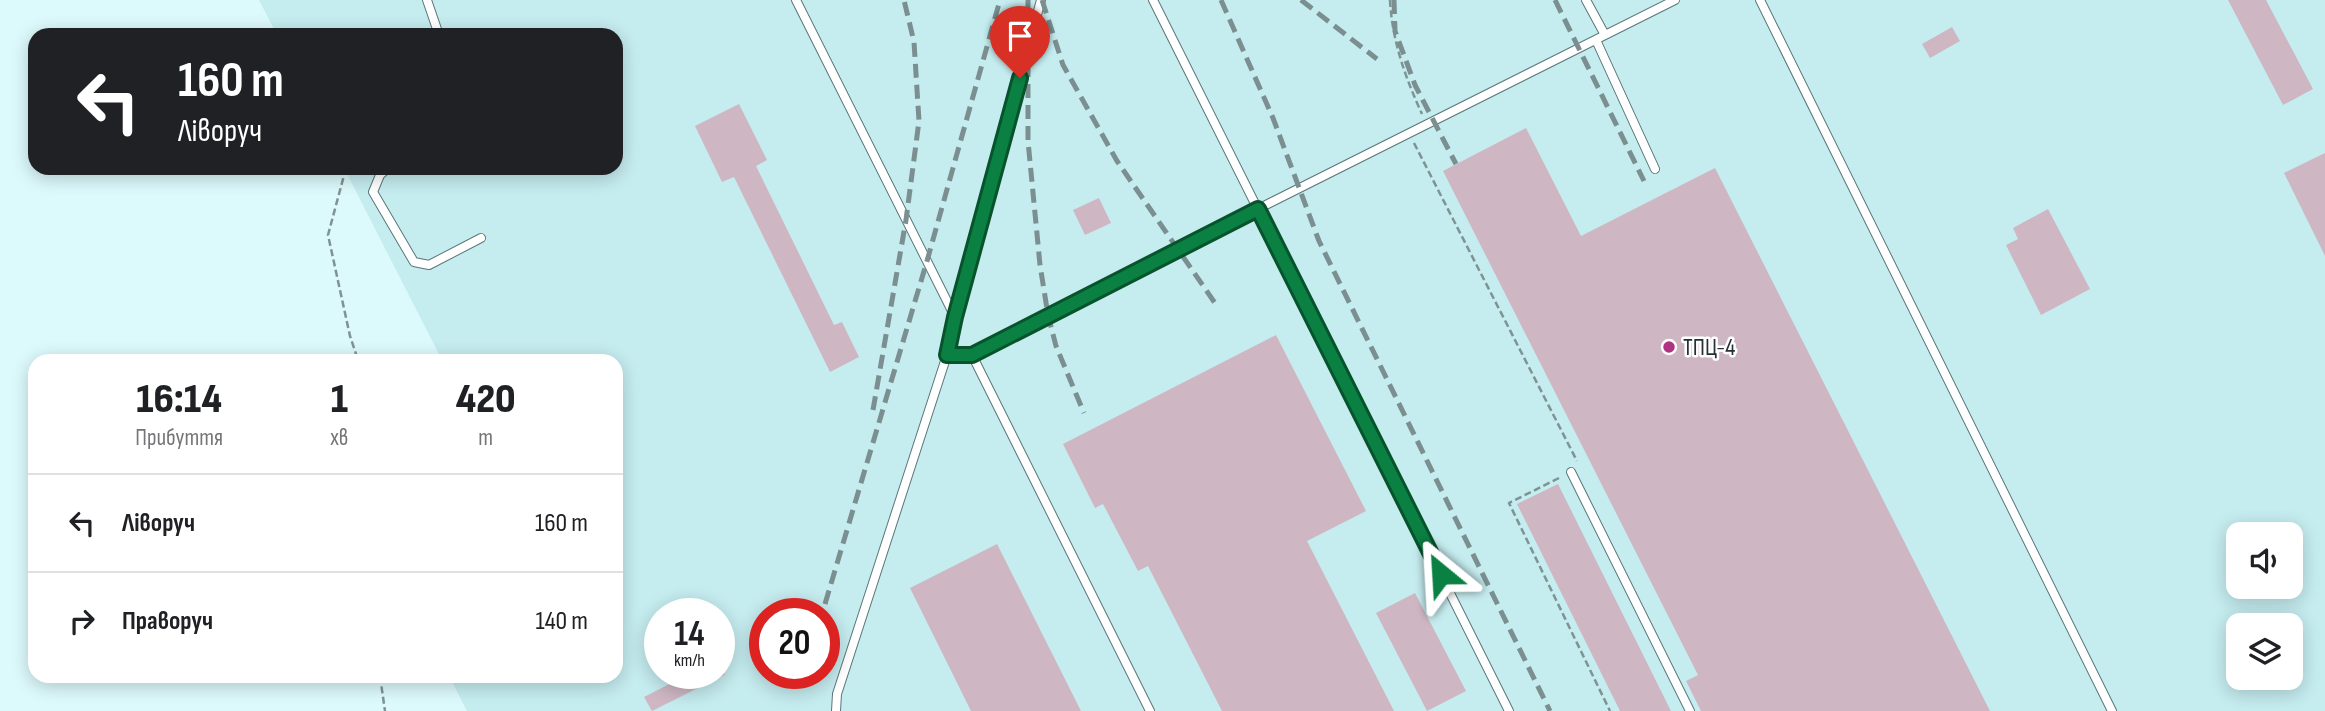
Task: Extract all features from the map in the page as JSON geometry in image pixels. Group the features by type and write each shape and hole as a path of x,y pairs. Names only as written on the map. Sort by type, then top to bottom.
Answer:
{"lane":[{"path":"427,0 437,28"},
{"path":"796,0 955,317"},
{"path":"836,711 837,694 947,355 1041,0"},
{"path":"1153,0 1509,711"},
{"path":"1586,0 1605,35"},
{"path":"947,355 972,355 1675,0"},
{"path":"1760,0 2112,711"},
{"path":"1596,40 1655,169"},
{"path":"380,175 373,192 414,262 429,265 481,238"},
{"path":"972,355 1150,711"},
{"path":"1571,472 1690,711"}],"path":[{"path":"1390,0 1391,21 1400,60 1427,125"},
{"path":"1409,134 1581,468 1509,503 1609,711"},
{"path":"344,175 328,235 356,354"},
{"path":"381,683 385,711"}],"shaded area":[{"path":"259,0 2325,0 2325,711 467,711 453,683 623,683 623,354 439,354 348,175 623,175 623,28 273,28"}],"building":[{"path":"2228,0 2266,0 2313,89 2283,105"},
{"path":"1952,27 1960,41 1930,58 1922,44"},
{"path":"739,104 767,160 756,166 834,325 842,322 859,357 830,372 734,177 722,182 695,126"},
{"name":"ТПЦ-4","path":"1526,128 1581,236 1715,168 1990,711 1701,711 1686,681 1698,675 1443,171"},
{"path":"2325,153 2325,256 2284,173"},
{"path":"1099,198 1111,223 1085,235 1073,210"},
{"path":"2048,209 2090,289 2041,315 2006,245 2018,239 2013,228"},
{"path":"1276,335 1366,511 1307,541 1394,711 1222,711 1148,566 1138,571 1103,504 1095,508 1063,444"},
{"path":"1558,484 1671,711 1620,711 1517,504"},
{"path":"997,544 1081,711 971,711 910,588"},
{"path":"1415,593 1466,691 1427,711 1376,613"},
{"path":"660,689 696,689 652,711 644,697"}],"railway":[{"path":"873,410 906,220 919,121 914,42 904,0"},
{"path":"827,598 927,261 1000,0"},
{"path":"1028,0 1028,141 1040,265 1056,346 1084,413"},
{"path":"1042,0 1063,65 1117,161 1217,306"},
{"path":"1221,0 1273,118 1319,241 1550,711"},
{"path":"1301,0 1377,59"},
{"path":"1394,0 1395,31 1415,85 1456,164"},
{"path":"1555,0 1644,181"}],"place":[{"name":"ТПЦ-4","path":"1669,347"}],"route":[{"path":"1020,78 947,355 972,355 1258,209 1441,574"}]}
